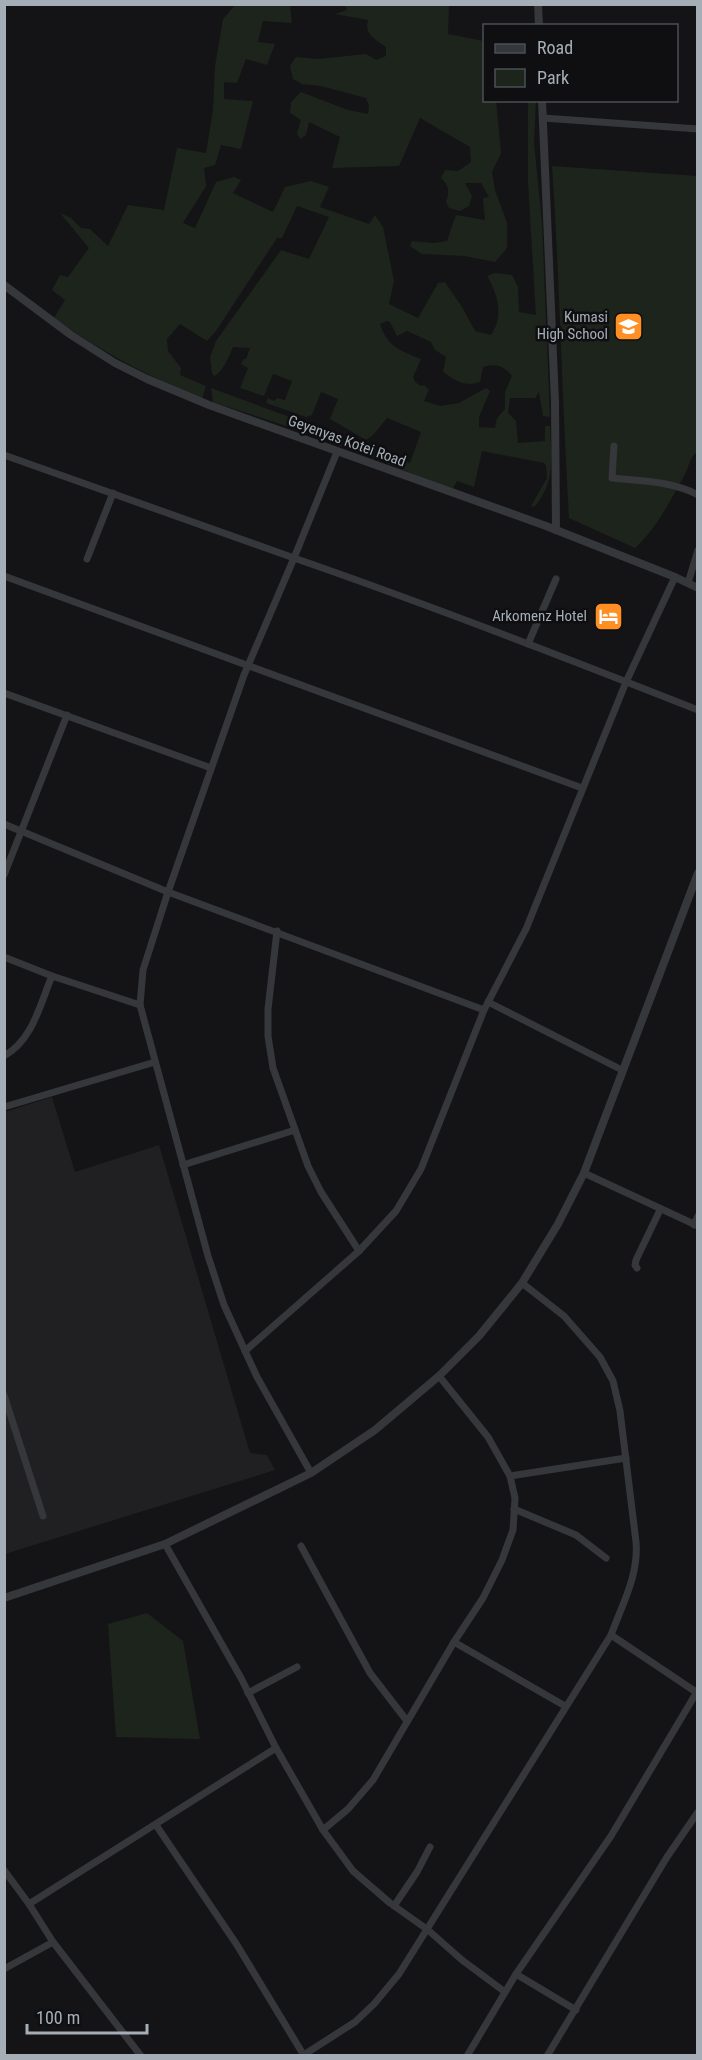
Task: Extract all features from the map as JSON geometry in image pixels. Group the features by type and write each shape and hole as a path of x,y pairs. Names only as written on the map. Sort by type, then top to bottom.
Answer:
{"street":[{"path":"538,4 539,24"},
{"path":"543,102 555,402 556,530"},
{"path":"543,118 698,129"},
{"name":"Geyenyas Kotei Road","path":"4,285 71,335 130,371 208,405 556,530 698,588"},
{"path":"614,446 612,478 680,487 698,495"},
{"path":"311,1473 245,1351 224,1305 208,1256 140,1005 143,970 211,768 248,666 337,452"},
{"path":"4,455 294,558 528,644 698,710"},
{"path":"87,559 113,493"},
{"path":"688,583 698,550"},
{"path":"4,576 582,788"},
{"path":"245,1351 359,1251 396,1211 412,1188 484,1010 526,929 626,682 675,577"},
{"path":"528,644 556,579"},
{"path":"4,693 211,768"},
{"path":"4,874 67,715"},
{"path":"4,824 168,892 484,1010"},
{"path":"4,1598 165,1544 311,1473 375,1430 439,1376 479,1336 522,1283 558,1224 584,1173 698,873"},
{"path":"277,931 271,977 268,1036 273,1068 308,1166 321,1192 359,1251"},
{"path":"4,957 52,976 140,1005"},
{"path":"4,1056 21,1043 28,1033 52,976"},
{"path":"488,1002 622,1070"},
{"path":"4,1107 154,1062"},
{"path":"183,1165 295,1130"},
{"path":"584,1173 696,1226 698,1216"},
{"path":"637,1269 636,1260 660,1210"},
{"path":"156,1825 237,1945 303,2055 355,2022 374,2004 399,1974 611,1635 634,1574 636,1562 626,1458 620,1411 613,1381 600,1358 564,1316 522,1283"},
{"path":"323,1830 348,1809 373,1780 454,1642 483,1598 502,1560 513,1530 514,1498 510,1476 488,1437 439,1376"},
{"path":"4,1395 43,1516"},
{"path":"510,1476 626,1458"},
{"path":"514,1509 576,1535 606,1558"},
{"path":"165,1544 323,1830 353,1871 394,1906 428,1930 462,1960 505,1992"},
{"path":"301,1546 370,1673 407,1721"},
{"path":"467,2055 516,1974 611,1836 697,1691 611,1635"},
{"path":"454,1642 566,1706"},
{"path":"248,1693 297,1667"},
{"path":"29,1904 276,1748"},
{"path":"547,2055 698,1812"},
{"path":"394,1906 430,1847"},
{"path":"4,1870 53,1942 141,2055"},
{"path":"4,1969 53,1942"},
{"path":"516,1974 576,2010"}],"shaded area":[{"path":"52,1097 75,1172 159,1145 250,1453 267,1455 275,1470 5,1554 5,1112"}],"green space":[{"path":"235,5 290,5 292,23 263,21 258,42 275,44 267,65 246,59 237,83 224,82 224,99 253,101 241,149 221,145 215,165 204,168 206,186 183,223 195,228 216,182 234,177 241,180 233,193 273,212 285,187 311,181 329,187 320,207 369,224 375,215 383,227 394,281 389,304 418,318 438,283 445,282 475,331 491,335 497,321 498,306 497,298 487,276 495,273 512,275 518,287 519,312 536,315 528,183 528,102 536,102 534,143 542,222 550,417 543,416 539,392 535,398 510,398 508,413 516,421 518,443 545,441 545,426 550,426 551,469 546,489 534,507 531,506 547,478 544,463 482,451 474,487 457,481 452,490 369,456 366,447 410,463 421,432 387,418 366,440 330,419 338,399 321,392 312,415 306,417 266,403 268,398 274,401 277,398 285,400 292,381 273,374 264,396 240,388 248,368 241,364 246,359 250,348 233,347 221,370 215,376 212,374 210,357 216,341 281,250 309,259 329,217 297,206 282,238 277,238 216,331 207,341 180,324 167,339 168,351 181,368 180,375 206,386 202,399 126,363 54,318 65,300 52,290 60,275 68,277 89,248 60,213 71,218 81,228 90,229 108,246 128,205 164,210 177,148 206,153 213,110 215,66 223,19","holes":["390,322 397,336 407,331 431,342 435,350 446,357 443,372 460,382 469,384 480,382 483,367 492,365 499,366 509,373 512,376 505,392 505,409 497,418 495,428 479,427 479,417 490,391 486,388 459,403 440,406 424,401 429,390 424,385 421,386 415,382 413,377 421,359 391,343 380,324"]},
{"path":"345,5 449,5 448,34 483,41 483,102 496,102 501,153 492,172 495,190 507,223 507,248 495,262 465,256 422,254 410,246 412,241 434,243 447,241 456,215 485,220 483,198 489,197 481,183 465,183 472,196 469,206 460,211 449,208 446,202 448,189 441,178 445,170 458,171 471,162 470,147 420,118 399,166 332,168 340,137 309,122 306,135 300,139 297,133 301,120 290,113 291,102 301,92 348,110 368,114 369,106 366,98 321,86 302,84 293,79 290,66 296,57 318,59 366,54 376,60 386,56 386,47 369,33 368,20 335,14 347,10"},
{"name":"Kumasi High School","path":"552,166 697,176 697,452 692,457 686,473 662,514 635,548 569,518"},
{"path":"211,388 341,436 363,446 361,454 308,433 213,402"},
{"path":"147,1613 183,1641 200,1739 116,1737 108,1624"}],"place":[{"name":"Kumasi High School","path":"629,326"},
{"name":"Arkomenz Hotel","path":"608,616"}]}
